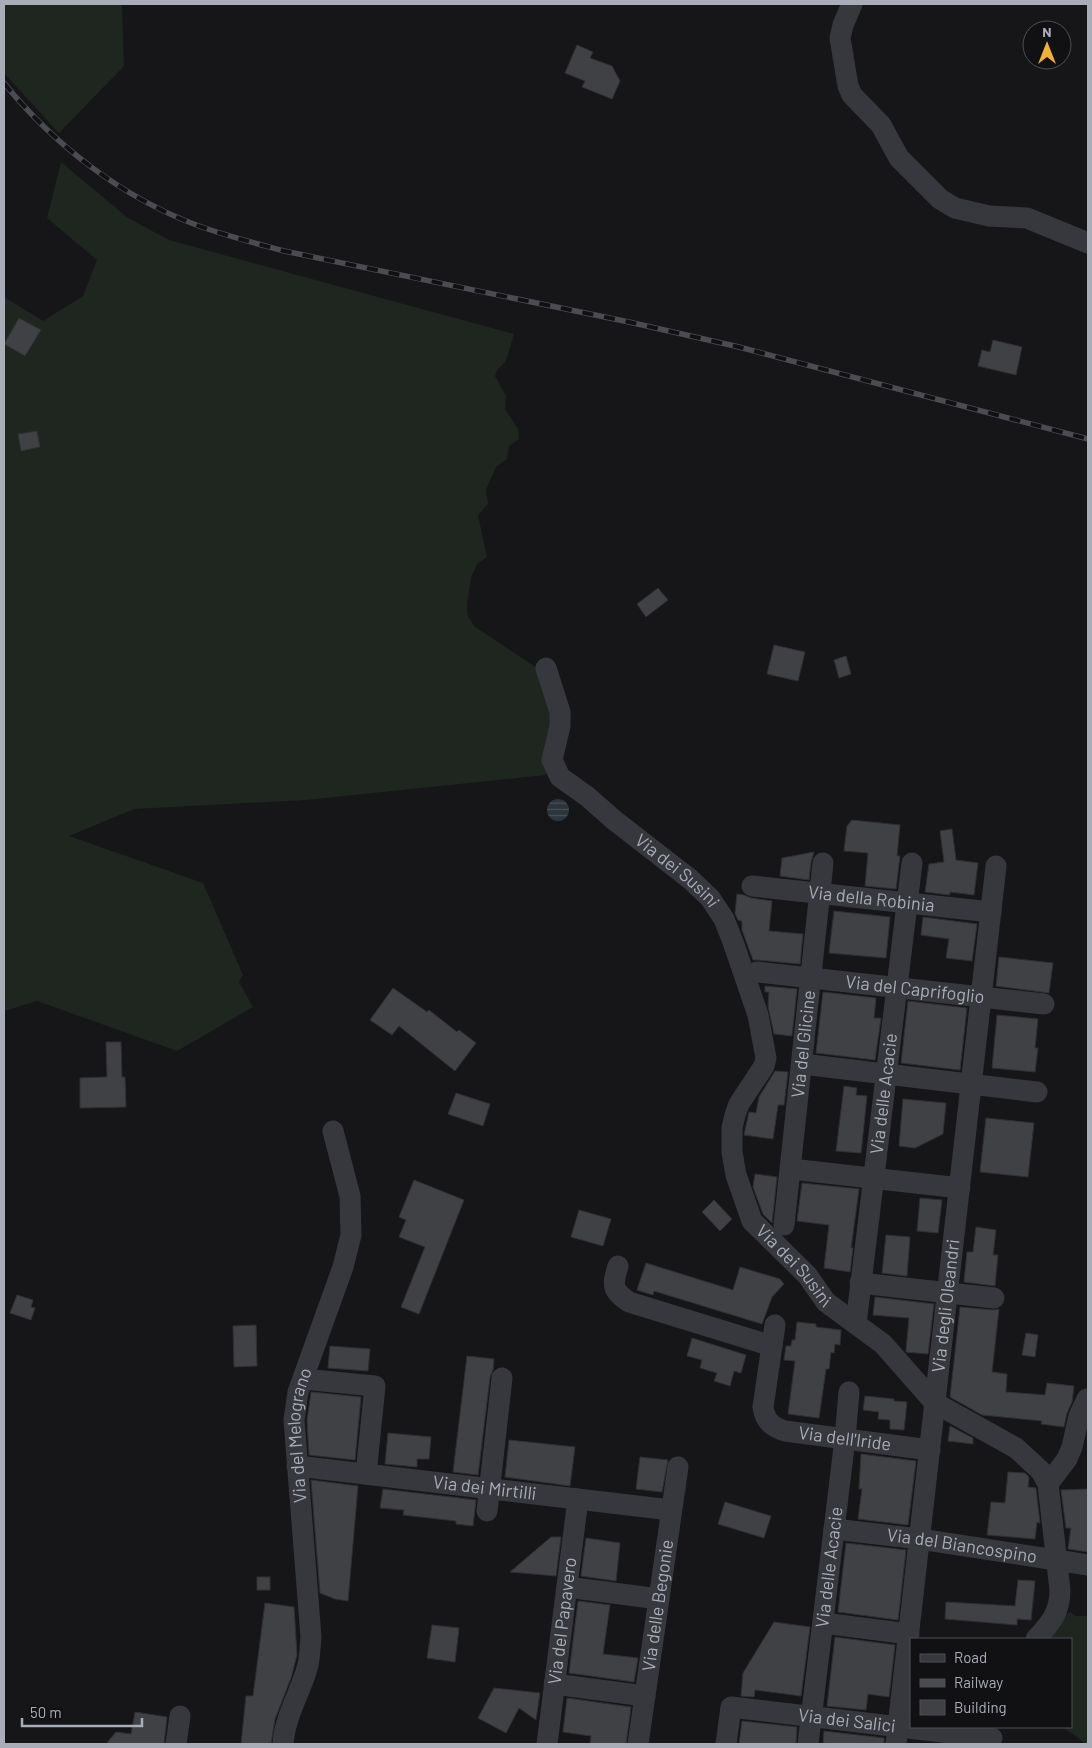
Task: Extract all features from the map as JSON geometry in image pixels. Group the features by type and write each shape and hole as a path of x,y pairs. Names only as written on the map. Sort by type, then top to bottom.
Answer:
{"street":[{"path":"852,4 842,25 840,38 848,86 852,95 880,125 900,158 940,199 955,208 989,216 1027,218 1084,242"},
{"name":"Via dei Susini","path":"546,668 560,712 560,726 552,760 560,778 588,797 614,820 690,879 710,898 724,919 746,975 758,1015 766,1058 764,1066 739,1104 734,1116 732,1152 736,1175 744,1202 752,1220 807,1275 826,1302 890,1350 935,1403 1016,1448 1042,1471 1048,1484 1060,1604 1050,1625 1037,1638"},
{"name":"Via del Glicine","path":"784,1224 823,864"},
{"name":"Via delle Acacie","path":"856,1324 912,864"},
{"name":"Via degli Oleandri","path":"897,1736 996,866"},
{"name":"Via della Robinia","path":"752,886 991,912"},
{"name":"Via del Caprifoglio","path":"757,972 1044,1004"},
{"path":"802,1064 1037,1092"},
{"name":"Via del Melograno","path":"283,1744 284,1730 307,1666 311,1637 294,1420 298,1392 343,1267 351,1235 350,1196 333,1131"},
{"path":"791,1169 960,1188"},
{"name":"Via dell'Iride","path":"618,1266 613,1283 617,1294 629,1302 774,1335 763,1407 764,1417 774,1428 930,1450"},
{"path":"860,1283 994,1298"},
{"path":"487,1511 502,1378"},
{"path":"303,1379 375,1386 366,1474"},
{"name":"Via delle Acacie","path":"808,1744 849,1392"},
{"path":"1048,1484 1067,1459 1072,1447 1079,1416 1087,1399"},
{"name":"Via dei Mirtilli","path":"298,1466 672,1510"},
{"name":"Via delle Begonie","path":"638,1744 678,1467"},
{"name":"Via del Papavero","path":"547,1744 578,1499"},
{"name":"Via del Biancospino","path":"834,1529 920,1539 1088,1565"},
{"path":"567,1588 659,1599"},
{"path":"823,1623 908,1634"},
{"path":"554,1684 645,1696"},
{"name":"Via dei Salici","path":"726,1744 731,1707 811,1717 897,1736 992,1736"},
{"path":"176,1744 180,1716"}],"shaded area":[{"path":"4,4 122,4 124,66 59,133 4,73"},
{"path":"61,162 128,218 169,240 514,334 506,361 497,370 495,376 506,396 505,409 518,429 519,439 509,446 507,459 496,467 486,490 488,504 478,515 487,557 477,564 471,578 467,605 468,616 474,626 543,672 555,727 547,758 546,775 306,800 134,809 69,836 203,883 243,975 239,982 253,1007 177,1051 37,1001 4,1011 4,297 43,321 83,296 97,260 47,218"},
{"path":"558,799 568,806 569,810 562,820 558,821 548,814 547,810 554,800"},
{"path":"1070,1612 1075,1616 1088,1616 1088,1744 1064,1728 1072,1728 1072,1638 1047,1638 1064,1616"}],"building":[{"path":"577,45 593,52 590,58 612,66 620,81 612,99 582,87 585,81 565,73"},
{"path":"19,318 41,330 25,356 4,344"},
{"path":"993,340 1022,347 1016,375 978,366 982,350 990,352"},
{"path":"37,431 40,447 21,451 18,434"},
{"path":"658,588 668,600 646,617 637,604"},
{"path":"774,645 805,652 798,681 767,674"},
{"path":"846,656 851,674 839,678 834,660"},
{"path":"852,820 900,825 897,856 900,856 896,889 865,886 868,853 844,851 847,826"},
{"path":"952,829 956,860 978,863 974,895 950,892 950,895 925,892 929,864 944,862 940,831"},
{"path":"814,852 809,880 780,876 782,858"},
{"path":"737,894 772,901 769,931 803,934 800,964 753,960 742,930 742,921 738,920 735,913"},
{"path":"834,911 890,917 886,958 829,953"},
{"path":"923,917 977,924 972,961 946,958 949,939 921,935"},
{"path":"999,957 1053,963 1049,993 996,986"},
{"path":"765,986 797,989 792,1036 774,1034 768,1006 769,992 765,992"},
{"path":"393,988 427,1012 429,1010 457,1032 459,1030 476,1043 455,1071 399,1026 392,1035 370,1020"},
{"path":"823,992 876,998 874,1018 881,1018 875,1060 816,1053"},
{"path":"908,1001 967,1008 960,1070 901,1063"},
{"path":"997,1015 1038,1019 1035,1048 1038,1048 1035,1072 992,1068"},
{"path":"106,1042 121,1042 122,1077 125,1077 126,1107 80,1108 80,1078 107,1077"},
{"path":"775,1071 788,1072 784,1105 778,1105 773,1139 744,1135 749,1112 756,1113 759,1097"},
{"path":"844,1086 857,1088 856,1095 867,1096 861,1153 836,1151"},
{"path":"456,1093 490,1104 483,1126 448,1114"},
{"path":"903,1099 946,1103 943,1134 915,1148 899,1146"},
{"path":"986,1118 1034,1123 1028,1177 980,1172"},
{"path":"755,1174 777,1177 772,1223 763,1214 753,1187"},
{"path":"414,1180 464,1200 419,1314 401,1307 425,1247 399,1237 406,1220 399,1217"},
{"path":"802,1183 859,1189 851,1248 853,1248 850,1272 824,1268 829,1225 797,1221"},
{"path":"920,1198 942,1200 938,1233 917,1231"},
{"path":"714,1200 732,1219 720,1231 702,1212"},
{"path":"579,1210 611,1219 603,1246 571,1237"},
{"path":"976,1227 996,1230 993,1255 998,1255 995,1286 964,1282 967,1252 973,1252"},
{"path":"886,1235 910,1237 907,1276 882,1273"},
{"path":"646,1263 733,1290 740,1267 780,1279 784,1284 772,1297 762,1324 654,1291 653,1295 637,1290"},
{"path":"17,1295 33,1300 31,1307 35,1308 31,1320 10,1313"},
{"path":"875,1297 934,1304 928,1354 906,1352 909,1318 873,1315"},
{"path":"960,1307 999,1309 992,1372 1007,1374 1006,1392 1045,1395 1047,1383 1074,1386 1072,1402 1064,1427 1041,1424 1042,1421 982,1415 950,1397"},
{"path":"797,1322 816,1324 816,1327 841,1330 840,1345 835,1344 834,1353 831,1352 829,1369 826,1369 819,1418 788,1414 795,1361 784,1360 786,1346 791,1346 792,1340 795,1340"},
{"path":"256,1325 257,1366 234,1367 233,1326"},
{"path":"1026,1333 1038,1335 1035,1357 1022,1355"},
{"path":"692,1338 746,1355 741,1373 734,1371 730,1386 714,1381 717,1373 700,1368 702,1360 687,1356"},
{"path":"330,1346 370,1349 368,1371 328,1368"},
{"path":"467,1356 494,1359 490,1377 478,1475 453,1472"},
{"path":"311,1392 361,1397 355,1460 309,1455 307,1420"},
{"path":"865,1396 907,1402 904,1430 890,1429 890,1420 878,1419 879,1412 863,1410"},
{"path":"950,1426 973,1438 973,1444 948,1441"},
{"path":"388,1433 431,1437 429,1459 417,1459 417,1467 385,1464"},
{"path":"509,1440 575,1447 570,1486 505,1477"},
{"path":"861,1454 916,1461 908,1525 858,1519 862,1489 859,1489"},
{"path":"640,1457 668,1460 662,1492 636,1489"},
{"path":"1008,1472 1025,1473 1029,1477 1028,1487 1036,1488 1040,1523 1037,1522 1035,1539 987,1535 991,1502 1005,1503"},
{"path":"311,1480 358,1486 348,1601 335,1599 320,1593"},
{"path":"383,1489 476,1500 473,1526 456,1524 456,1521 403,1515 404,1510 380,1508"},
{"path":"1088,1489 1088,1552 1068,1549 1071,1528 1066,1528 1061,1490"},
{"path":"725,1502 771,1516 764,1538 718,1524"},
{"path":"551,1537 561,1537 556,1576 510,1572"},
{"path":"586,1538 620,1543 616,1581 581,1576"},
{"path":"846,1543 906,1550 898,1620 838,1612"},
{"path":"257,1577 270,1577 270,1590 257,1590"},
{"path":"1018,1580 1035,1581 1031,1620 1017,1619 1017,1625 945,1619 946,1602 1015,1606"},
{"path":"578,1601 610,1605 603,1654 638,1658 634,1682 569,1673"},
{"path":"265,1603 294,1607 297,1655 291,1678 275,1719 271,1744 241,1744 246,1696 253,1696"},
{"path":"774,1622 810,1627 801,1696 755,1690 754,1697 741,1696 743,1673"},
{"path":"432,1625 459,1628 455,1662 427,1658"},
{"path":"835,1637 895,1645 889,1697 868,1694 866,1710 827,1706"},
{"path":"494,1688 540,1693 536,1720 519,1708 506,1733 478,1718"},
{"path":"567,1698 631,1707 626,1744 590,1744 591,1736 563,1732"},
{"path":"135,1712 167,1717 164,1744 106,1744 116,1732 131,1734"},
{"path":"742,1721 797,1727 796,1744 739,1744"},
{"path":"824,1731 884,1738 884,1744 823,1744"}],"railway":[{"path":"4,83 45,128 92,168 144,201 210,230 284,251 629,322 739,347 1088,439"}]}
